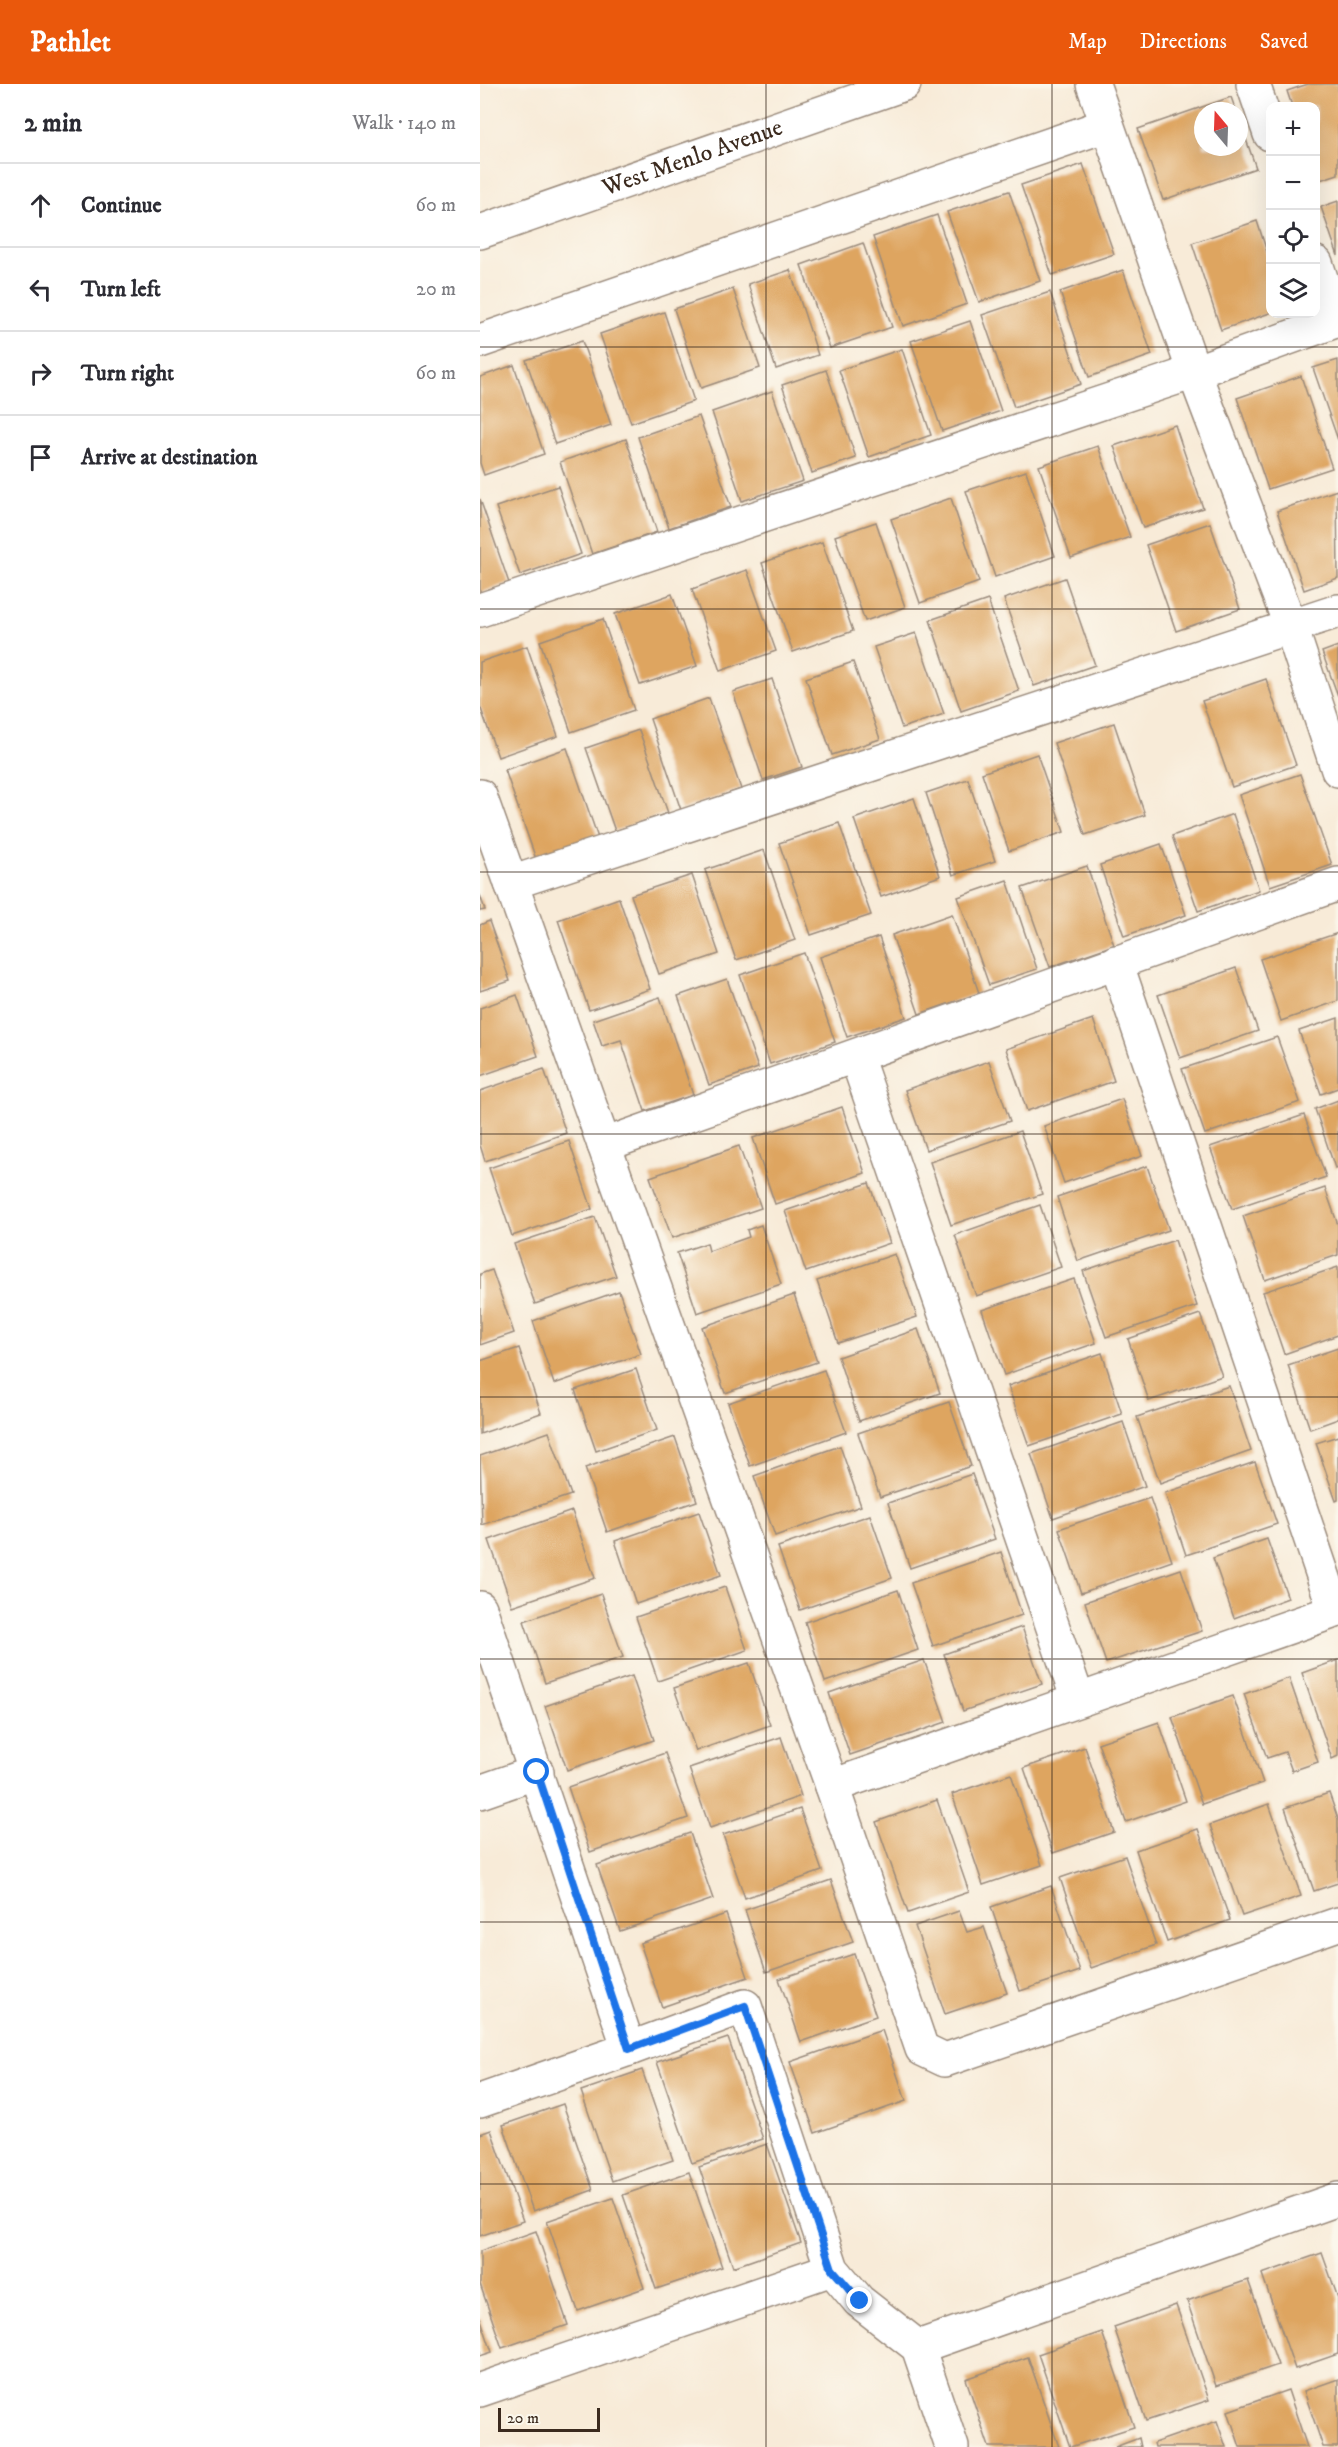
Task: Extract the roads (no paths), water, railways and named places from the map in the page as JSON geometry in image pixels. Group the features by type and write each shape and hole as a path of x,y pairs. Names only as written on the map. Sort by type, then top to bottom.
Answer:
{"main road":[{"name":"West Menlo Avenue","path":"480,232 904,84"},
{"path":"1093,84 1194,372 1291,627 1338,770"},
{"path":"1253,84 1266,122"},
{"path":"480,341 1107,125"},
{"path":"480,610 1194,372 1337,320 1320,275"},
{"path":"511,883 1338,611"},
{"path":"480,796 832,1786 922,2049 945,2060 1338,1924"},
{"path":"604,1145 1338,884"},
{"path":"832,1786 1336,1610 1116,962"},
{"path":"856,1056 1078,1700"},
{"path":"480,1608 629,2049"},
{"path":"480,1792 537,1772"},
{"path":"480,2101 745,2006 832,2269 860,2301 918,2347 952,2447"},
{"path":"918,2347 1338,2199"},
{"path":"480,2390 832,2269"}]}
